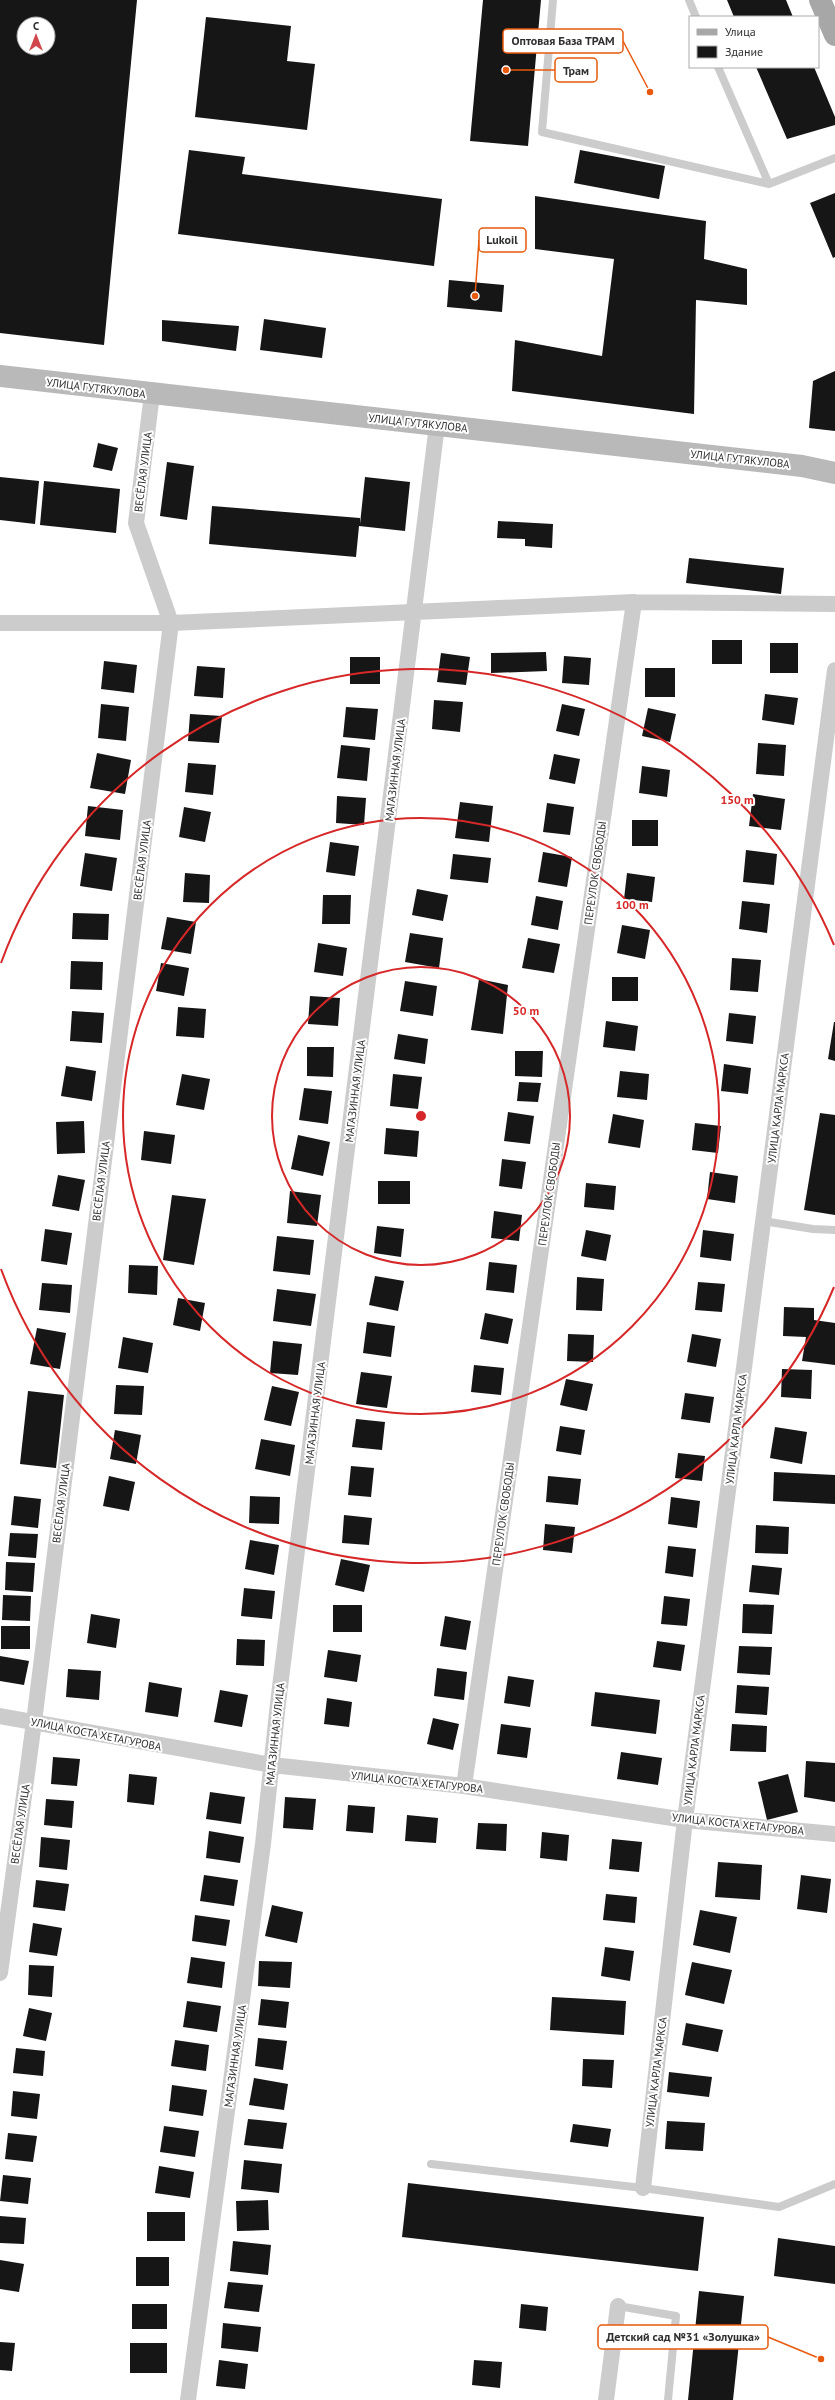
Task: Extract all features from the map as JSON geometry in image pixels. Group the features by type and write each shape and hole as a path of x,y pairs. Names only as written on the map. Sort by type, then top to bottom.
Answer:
{"main road":[{"path":"820,0 835,35"},
{"name":"УЛИЦА ГУТЯКУЛОВА","path":"0,376 802,466 835,473"}],"street":[{"name":"ВЕСЁЛАЯ УЛИЦА","path":"0,1973 34,1722 171,623 136,523 152,394"},
{"name":"МАГАЗИННАЯ УЛИЦА","path":"188,2400 264,1844 272,1765 437,425"},
{"path":"0,623 171,623 634,602 835,604"},
{"name":"ПЕРЕУЛОК СВОБОДЫ","path":"464,1786 634,602"},
{"name":"УЛИЦА КАРЛА МАРКСА","path":"643,2188 685,1820 835,670"},
{"name":"УЛИЦА КОСТА ХЕТАГУРОВА","path":"0,1716 215,1756 272,1765 464,1786 685,1820 835,1834"},
{"path":"606,2400 618,2306"}],"lane":[{"path":"553,0 542,132 769,184 835,158"},
{"path":"689,0 696,16"},
{"path":"718,68 769,184"},
{"path":"763,1221 813,1229 835,1230"},
{"path":"431,2164 643,2188 779,2207 835,2184"},
{"path":"618,2306 676,2316 668,2400"}],"building":[{"path":"0,0 137,0 104,345 0,333"},
{"path":"483,0 541,0 528,146 470,141"},
{"path":"727,0 786,0 793,16 734,16"},
{"path":"206,17 291,26 287,61 315,64 307,130 195,117"},
{"path":"756,68 814,68 835,117 835,125 787,139"},
{"path":"189,150 245,157 242,174 442,199 434,266 178,234"},
{"path":"580,150 665,166 659,199 574,183"},
{"path":"835,193 835,257 833,258 810,203"},
{"path":"535,196 706,221 704,259 747,269 747,305 696,300 694,414 512,391 515,340 602,356 614,259 535,249"},
{"path":"449,280 504,285 502,312 447,307"},
{"path":"264,319 326,328 322,358 260,350"},
{"path":"162,320 239,326 236,351 162,341"},
{"path":"835,371 835,431 809,428 813,381"},
{"path":"98,443 118,448 112,471 93,467"},
{"path":"167,462 194,466 187,520 160,516"},
{"path":"0,477 39,481 35,524 0,520"},
{"path":"365,477 410,482 405,531 359,526 356,557 209,544 212,506 360,518 360,524"},
{"path":"44,481 120,489 116,533 40,525"},
{"path":"498,521 553,524 552,548 525,546 525,539 497,538"},
{"path":"689,558 784,568 781,594 686,583"},
{"path":"712,640 742,640 742,664 712,664"},
{"path":"770,643 798,643 798,673 770,673"},
{"path":"546,652 547,671 491,673 491,653"},
{"path":"441,653 470,657 466,685 437,682"},
{"path":"564,656 591,658 589,685 562,683"},
{"path":"350,657 380,657 380,684 350,684"},
{"path":"104,661 137,665 134,693 101,689"},
{"path":"197,666 225,668 223,698 194,696"},
{"path":"645,668 675,668 675,697 645,697"},
{"path":"765,694 798,698 794,725 762,720"},
{"path":"434,700 463,702 460,732 432,729"},
{"path":"101,704 129,707 126,741 98,738"},
{"path":"562,704 585,709 579,736 556,731"},
{"path":"346,707 378,709 375,740 343,737"},
{"path":"648,708 676,714 670,742 642,736"},
{"path":"190,714 222,716 219,743 188,741"},
{"path":"758,743 786,745 784,776 756,774"},
{"path":"341,745 370,748 367,781 337,778"},
{"path":"97,753 131,760 125,794 90,788"},
{"path":"554,754 580,759 575,784 549,779"},
{"path":"188,763 216,765 213,795 185,792"},
{"path":"642,766 670,770 667,797 639,793"},
{"path":"753,794 785,799 781,830 749,826"},
{"path":"337,796 366,798 364,825 336,823"},
{"path":"460,802 493,806 489,842 455,838"},
{"path":"547,803 574,807 570,835 543,832"},
{"path":"88,806 123,810 120,840 85,836"},
{"path":"184,807 211,812 205,842 179,837"},
{"path":"632,820 658,820 658,846 632,846"},
{"path":"330,842 359,846 355,876 326,872"},
{"path":"746,850 777,854 774,885 743,882"},
{"path":"543,852 572,857 567,887 538,882"},
{"path":"85,853 117,858 112,891 80,886"},
{"path":"453,854 491,858 488,883 450,879"},
{"path":"185,873 210,875 209,903 183,902"},
{"path":"627,873 655,877 652,902 624,899"},
{"path":"417,889 448,895 443,921 412,915"},
{"path":"323,895 351,895 350,924 322,924"},
{"path":"536,896 563,901 558,930 531,925"},
{"path":"742,901 770,904 767,933 739,929"},
{"path":"73,913 109,914 108,940 72,939"},
{"path":"167,917 196,922 191,954 161,949"},
{"path":"622,925 650,930 645,959 617,953"},
{"path":"410,933 443,938 439,968 405,962"},
{"path":"528,938 560,944 554,973 522,968"},
{"path":"318,943 347,948 343,976 314,972"},
{"path":"732,958 761,960 758,992 730,990"},
{"path":"71,961 103,962 102,990 70,989"},
{"path":"161,963 189,968 184,996 156,991"},
{"path":"612,977 638,977 638,1001 612,1001"},
{"path":"479,979 508,985 503,1034 471,1030"},
{"path":"405,981 437,986 433,1016 400,1011"},
{"path":"310,996 340,998 338,1026 308,1024"},
{"path":"178,1007 206,1009 204,1038 176,1036"},
{"path":"72,1011 104,1013 102,1043 70,1041"},
{"path":"729,1013 756,1016 753,1044 726,1041"},
{"path":"606,1021 638,1026 635,1051 603,1047"},
{"path":"835,1022 835,1061 828,1059"},
{"path":"398,1034 428,1039 425,1064 394,1059"},
{"path":"307,1047 334,1047 333,1077 307,1076"},
{"path":"515,1051 543,1051 542,1077 515,1076"},
{"path":"724,1064 751,1068 748,1094 721,1091"},
{"path":"66,1066 96,1071 92,1101 61,1096"},
{"path":"620,1071 649,1074 647,1100 617,1097"},
{"path":"182,1074 210,1079 204,1110 176,1105"},
{"path":"393,1074 422,1077 418,1109 390,1106"},
{"path":"519,1082 541,1083 538,1102 517,1101"},
{"path":"304,1088 332,1091 328,1124 299,1120"},
{"path":"508,1112 534,1116 530,1144 504,1141"},
{"path":"820,1113 835,1115 835,1215 804,1210"},
{"path":"613,1114 644,1120 640,1148 608,1143"},
{"path":"84,1121 85,1153 57,1154 56,1122"},
{"path":"695,1123 721,1126 718,1153 692,1150"},
{"path":"386,1128 419,1131 417,1157 384,1154"},
{"path":"144,1131 175,1135 171,1164 141,1160"},
{"path":"298,1135 330,1142 323,1176 291,1169"},
{"path":"502,1159 526,1162 522,1189 499,1186"},
{"path":"710,1172 738,1176 735,1203 707,1199"},
{"path":"58,1175 85,1180 79,1211 52,1206"},
{"path":"378,1181 410,1181 410,1204 378,1204"},
{"path":"586,1183 616,1186 614,1210 584,1207"},
{"path":"290,1191 321,1195 317,1226 287,1223"},
{"path":"172,1195 206,1199 194,1265 163,1260"},
{"path":"494,1211 522,1215 519,1241 491,1238"},
{"path":"377,1226 404,1229 401,1257 374,1253"},
{"path":"45,1229 72,1233 67,1265 41,1261"},
{"path":"586,1230 611,1235 606,1261 581,1256"},
{"path":"703,1230 734,1234 731,1261 700,1257"},
{"path":"277,1236 314,1240 310,1275 273,1271"},
{"path":"489,1262 517,1265 514,1293 486,1290"},
{"path":"129,1265 158,1266 157,1295 128,1293"},
{"path":"375,1276 404,1281 398,1311 369,1305"},
{"path":"577,1277 604,1279 602,1311 576,1310"},
{"path":"698,1282 725,1284 722,1312 695,1310"},
{"path":"42,1283 72,1285 70,1313 39,1310"},
{"path":"277,1289 316,1294 311,1326 273,1321"},
{"path":"178,1298 205,1303 200,1331 173,1325"},
{"path":"784,1307 814,1308 814,1320 835,1323 835,1365 802,1361 806,1337 783,1336"},
{"path":"485,1313 513,1319 508,1344 480,1339"},
{"path":"367,1322 395,1326 391,1357 363,1353"},
{"path":"37,1328 66,1333 60,1369 30,1364"},
{"path":"568,1334 594,1335 593,1362 567,1361"},
{"path":"692,1334 721,1339 716,1367 687,1362"},
{"path":"123,1337 153,1343 148,1373 118,1368"},
{"path":"273,1341 302,1344 298,1375 270,1373"},
{"path":"474,1365 504,1368 501,1395 471,1392"},
{"path":"782,1369 812,1370 811,1399 781,1397"},
{"path":"361,1372 392,1376 387,1408 356,1404"},
{"path":"566,1379 593,1384 587,1411 560,1405"},
{"path":"116,1385 144,1386 142,1415 114,1414"},
{"path":"272,1386 299,1392 291,1426 264,1420"},
{"path":"28,1391 64,1395 56,1468 20,1464"},
{"path":"685,1393 714,1397 710,1423 681,1419"},
{"path":"356,1419 385,1422 382,1450 352,1447"},
{"path":"560,1426 585,1430 581,1455 556,1451"},
{"path":"775,1427 807,1432 802,1464 770,1458"},
{"path":"115,1430 141,1435 136,1464 110,1459"},
{"path":"261,1439 295,1445 290,1476 255,1469"},
{"path":"678,1453 705,1456 702,1481 675,1478"},
{"path":"351,1466 374,1468 371,1497 348,1495"},
{"path":"774,1472 835,1475 835,1504 773,1501"},
{"path":"109,1476 135,1482 129,1511 103,1506"},
{"path":"548,1476 581,1479 578,1505 546,1502"},
{"path":"14,1496 41,1499 38,1528 11,1525"},
{"path":"250,1496 280,1497 279,1524 249,1523"},
{"path":"671,1497 700,1501 697,1528 668,1524"},
{"path":"344,1515 372,1518 369,1545 342,1543"},
{"path":"545,1524 575,1527 572,1553 543,1550"},
{"path":"756,1525 789,1527 788,1554 755,1553"},
{"path":"10,1533 38,1534 36,1558 8,1556"},
{"path":"250,1540 279,1545 274,1575 245,1569"},
{"path":"668,1546 696,1549 693,1577 665,1573"},
{"path":"341,1559 370,1565 364,1592 335,1585"},
{"path":"6,1562 35,1563 33,1592 5,1590"},
{"path":"752,1565 782,1568 779,1595 749,1592"},
{"path":"244,1588 275,1591 272,1619 241,1616"},
{"path":"3,1595 31,1596 30,1621 2,1620"},
{"path":"664,1596 690,1599 687,1626 661,1624"},
{"path":"743,1604 774,1605 772,1634 742,1633"},
{"path":"333,1605 362,1605 362,1632 333,1632"},
{"path":"91,1614 120,1619 116,1648 87,1643"},
{"path":"445,1616 471,1621 466,1650 440,1646"},
{"path":"1,1626 30,1626 30,1649 1,1649"},
{"path":"237,1639 265,1640 264,1666 236,1665"},
{"path":"657,1641 685,1645 681,1671 653,1667"},
{"path":"739,1646 772,1647 770,1675 737,1673"},
{"path":"328,1650 361,1655 357,1682 324,1677"},
{"path":"0,1656 29,1661 24,1685 0,1681"},
{"path":"437,1668 467,1672 464,1700 434,1696"},
{"path":"68,1669 101,1671 99,1700 66,1697"},
{"path":"508,1676 534,1680 530,1707 504,1703"},
{"path":"149,1682 182,1688 178,1717 145,1712"},
{"path":"737,1685 769,1687 767,1715 735,1713"},
{"path":"220,1690 248,1695 242,1727 214,1722"},
{"path":"595,1692 660,1700 656,1734 591,1726"},
{"path":"327,1698 352,1702 349,1727 324,1724"},
{"path":"433,1718 459,1724 453,1750 427,1744"},
{"path":"501,1724 531,1728 527,1758 497,1754"},
{"path":"732,1724 767,1726 766,1752 730,1751"},
{"path":"621,1752 662,1758 658,1785 617,1779"},
{"path":"53,1757 80,1759 77,1786 51,1784"},
{"path":"806,1761 835,1763 835,1802 804,1797"},
{"path":"129,1774 157,1777 154,1805 127,1802"},
{"path":"788,1774 798,1812 767,1820 758,1782"},
{"path":"210,1792 245,1797 241,1824 206,1819"},
{"path":"285,1797 316,1799 313,1830 283,1828"},
{"path":"46,1799 74,1801 72,1828 44,1825"},
{"path":"348,1805 375,1807 373,1833 346,1831"},
{"path":"407,1815 438,1818 436,1843 405,1841"},
{"path":"478,1823 507,1824 506,1851 476,1849"},
{"path":"209,1831 244,1837 240,1863 206,1858"},
{"path":"542,1832 569,1835 567,1861 540,1858"},
{"path":"41,1837 70,1840 67,1870 39,1867"},
{"path":"612,1839 642,1842 639,1872 609,1869"},
{"path":"718,1862 762,1865 760,1900 715,1897"},
{"path":"204,1875 238,1880 234,1906 200,1901"},
{"path":"801,1875 831,1879 827,1913 797,1909"},
{"path":"36,1880 69,1884 65,1911 33,1907"},
{"path":"606,1894 637,1897 635,1923 603,1920"},
{"path":"272,1905 303,1912 297,1943 265,1936"},
{"path":"700,1910 737,1917 730,1953 693,1945"},
{"path":"195,1915 230,1920 226,1946 192,1941"},
{"path":"33,1923 62,1928 57,1956 29,1952"},
{"path":"605,1947 634,1951 630,1981 601,1976"},
{"path":"191,1957 225,1962 222,1988 187,1983"},
{"path":"259,1961 292,1962 290,1988 258,1986"},
{"path":"692,1962 732,1970 724,2004 685,1995"},
{"path":"29,1965 54,1966 52,1997 28,1995"},
{"path":"552,1997 626,2001 624,2035 550,2030"},
{"path":"261,1999 289,2002 286,2028 258,2025"},
{"path":"187,2001 221,2006 217,2032 183,2027"},
{"path":"29,2008 52,2013 46,2041 23,2036"},
{"path":"686,2023 723,2030 718,2052 682,2045"},
{"path":"258,2038 287,2041 283,2070 255,2066"},
{"path":"175,2040 209,2045 206,2071 171,2066"},
{"path":"16,2048 45,2051 43,2076 13,2073"},
{"path":"583,2059 614,2060 612,2088 582,2086"},
{"path":"669,2072 712,2077 709,2097 667,2092"},
{"path":"254,2078 288,2084 284,2110 249,2105"},
{"path":"172,2085 207,2090 203,2116 169,2111"},
{"path":"13,2091 40,2094 37,2119 11,2116"},
{"path":"248,2119 287,2123 283,2149 244,2145"},
{"path":"667,2121 705,2123 703,2151 665,2149"},
{"path":"573,2124 611,2129 608,2147 570,2142"},
{"path":"164,2126 199,2131 195,2157 160,2152"},
{"path":"8,2133 37,2136 33,2162 5,2159"},
{"path":"244,2160 282,2164 279,2193 241,2189"},
{"path":"159,2166 194,2172 190,2198 155,2193"},
{"path":"3,2175 31,2178 28,2204 0,2201"},
{"path":"408,2183 704,2217 698,2271 402,2237"},
{"path":"268,2200 269,2230 237,2231 236,2201"},
{"path":"147,2212 185,2212 185,2241 147,2241"},
{"path":"0,2216 26,2218 24,2244 0,2243"},
{"path":"778,2238 835,2246 835,2284 774,2276"},
{"path":"233,2241 271,2245 268,2275 230,2271"},
{"path":"136,2257 169,2257 169,2286 136,2286"},
{"path":"0,2260 24,2264 19,2292 0,2289"},
{"path":"228,2282 263,2285 259,2312 224,2308"},
{"path":"699,2291 744,2296 733,2400 688,2400"},
{"path":"132,2304 167,2304 167,2329 132,2329"},
{"path":"521,2304 548,2307 546,2331 519,2328"},
{"path":"223,2323 261,2327 258,2352 221,2348"},
{"path":"0,2342 15,2343 12,2371 0,2370"},
{"path":"130,2343 167,2343 167,2373 130,2373"},
{"path":"219,2360 248,2364 245,2389 216,2386"},
{"path":"474,2360 502,2362 500,2388 472,2385"}],"place":[{"name":"Трам","path":"506,70"},
{"name":"Оптовая База ТРАМ","path":"650,92"},
{"name":"Lukoil","path":"475,296"},
{"name":"Детский сад №31 «Золушка»","path":"821,2359"}]}
